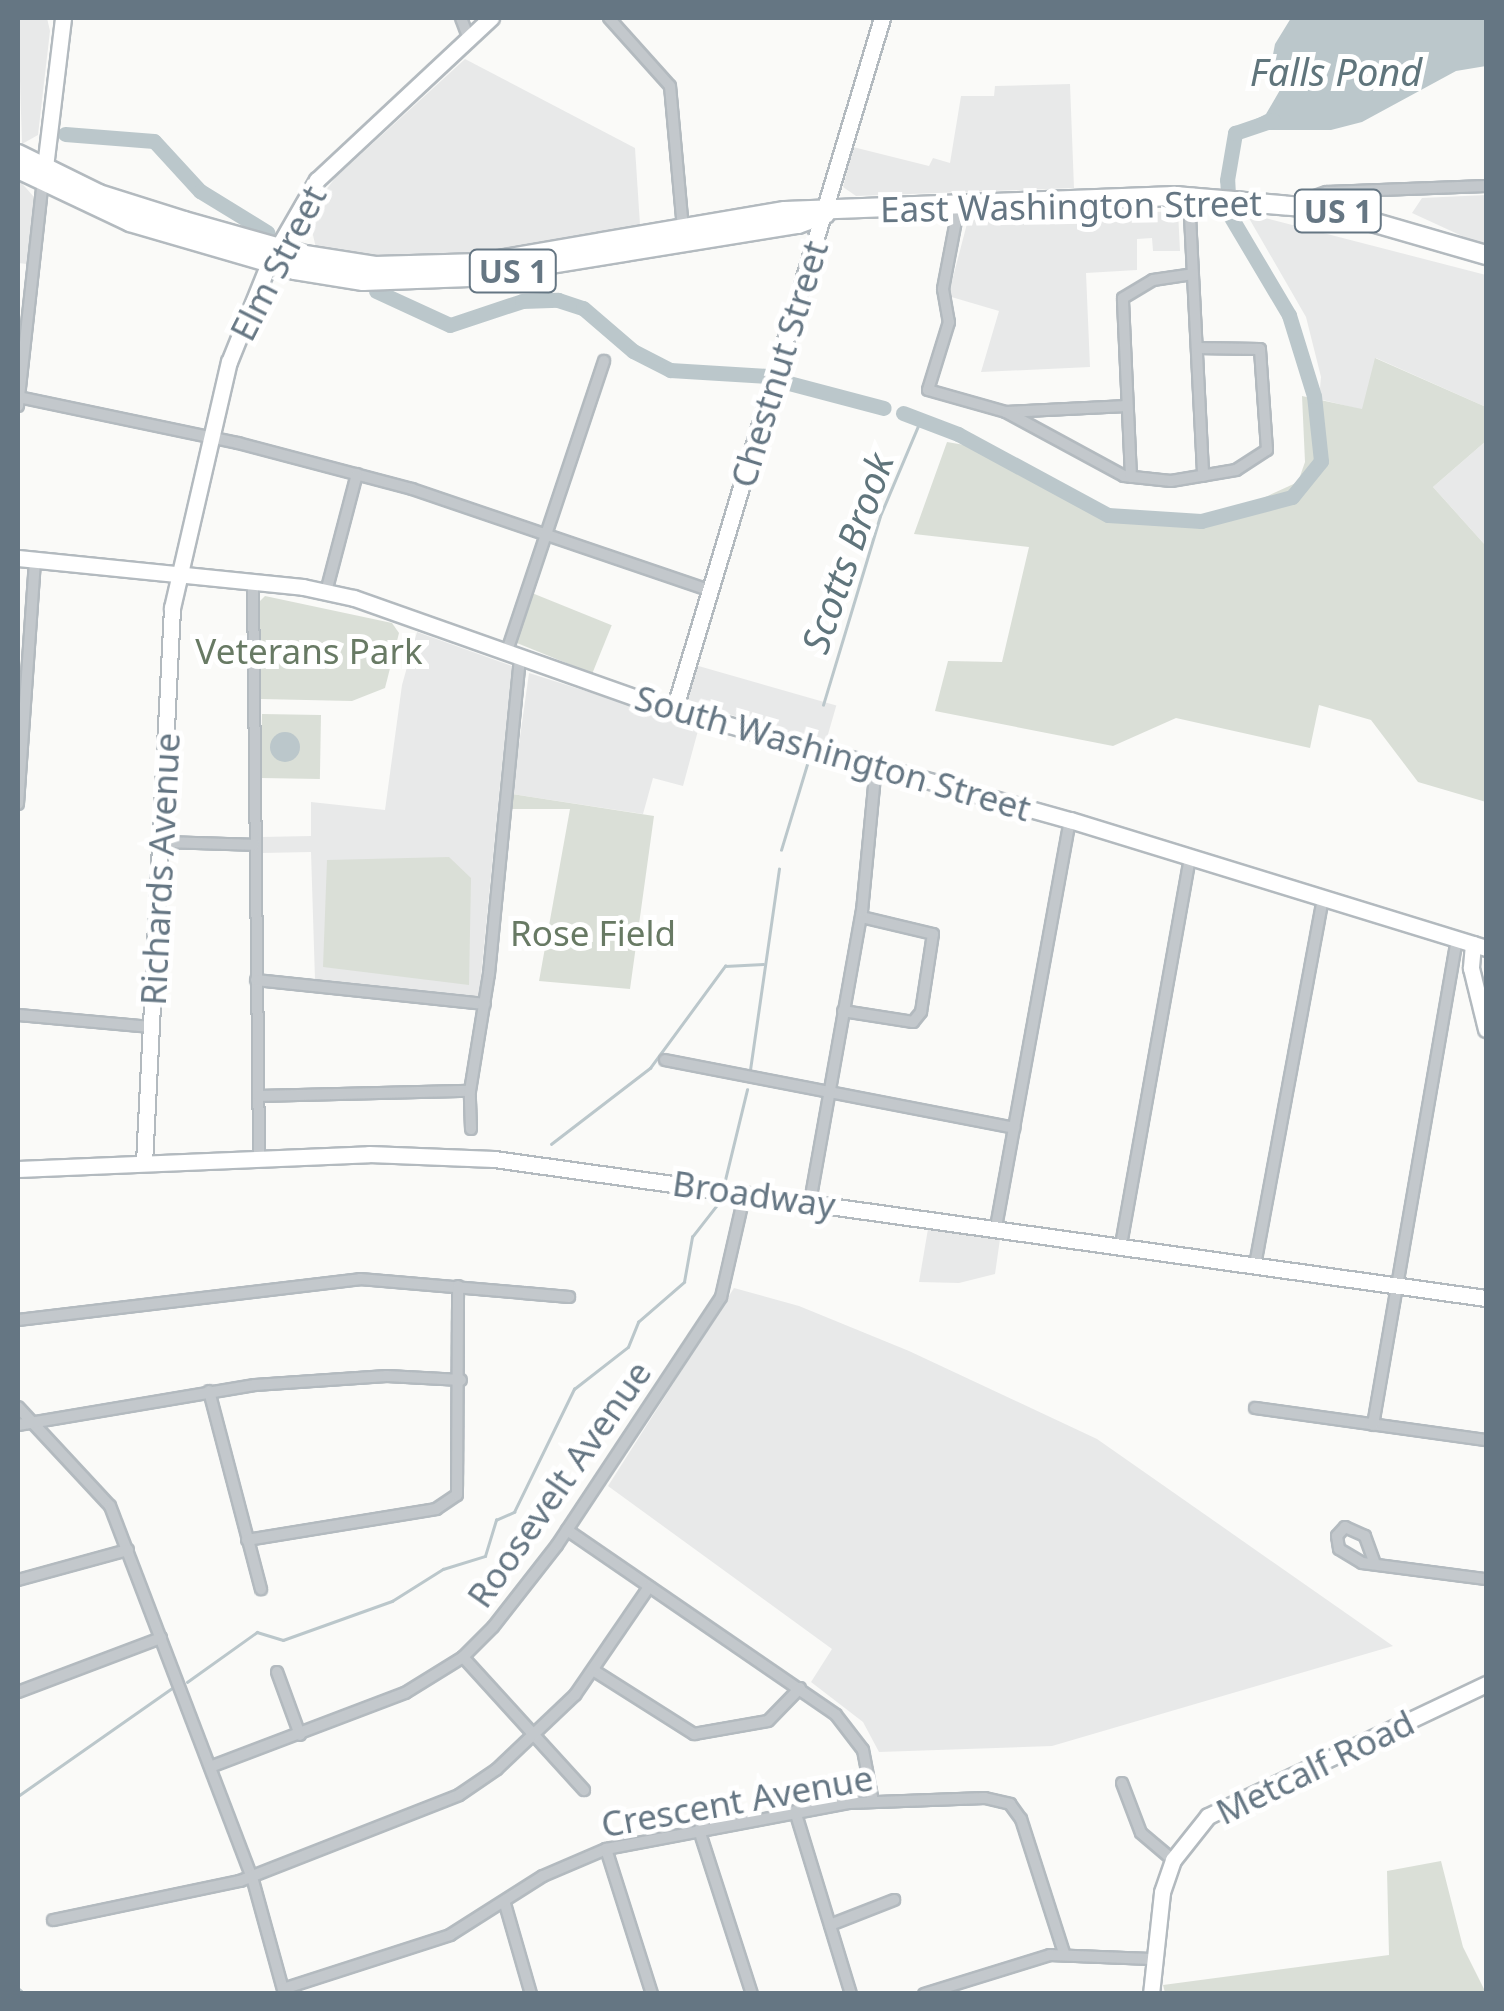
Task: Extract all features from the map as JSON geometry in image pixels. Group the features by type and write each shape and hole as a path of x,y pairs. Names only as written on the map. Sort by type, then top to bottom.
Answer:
{"main road":[{"name":"East Washington Street","path":"18,154 44,175"},
{"name":"East Washington Street","path":"18,169 349,280 438,282 798,224 825,213"},
{"name":"East Washington Street","path":"274,255 352,264 448,266 785,211 825,213 1190,196 1296,203 1486,255"},
{"name":"East Washington Street","path":"1434,238 1486,264"}],"street":[{"path":"18,406 62,18"},
{"path":"461,18 469,39"},
{"name":"Elm Street","path":"178,575 208,437 240,328 306,196 342,152 491,18"},
{"path":"609,18 670,86 684,228"},
{"name":"Chestnut Street","path":"674,710 882,18"},
{"path":"1296,203 1327,192 1486,186"},
{"path":"1190,196 1203,476"},
{"path":"959,205 943,289 949,322 928,390 1006,412 1131,477 1203,476 1256,461 1267,450 1260,350 1197,348"},
{"path":"1131,477 1123,298 1153,280 1193,274"},
{"path":"471,1129 470,1091 484,1004 514,654 546,531 604,361"},
{"path":"18,397 208,437 356,474 546,531 711,591"},
{"path":"1006,412 1127,406"},
{"path":"326,592 356,474"},
{"name":"South Washington Street","path":"18,558 326,592 674,710 1070,820 1472,944"},
{"path":"18,804 36,560"},
{"name":"Richards Avenue","path":"144,1163 178,575"},
{"path":"253,582 259,1158"},
{"path":"810,1202 861,917 876,766"},
{"path":"996,1228 1070,820"},
{"path":"161,842 254,844"},
{"path":"1121,1245 1190,857"},
{"path":"1256,1265 1323,898"},
{"path":"843,1011 913,1022 920,1012 933,934 861,917"},
{"path":"1472,944 1471,968 1486,1029"},
{"path":"1373,1424 1393,1285 1472,944"},
{"path":"256,980 484,1004"},
{"path":"18,1015 151,1027"},
{"path":"664,1060 1014,1128"},
{"path":"258,1096 470,1091"},
{"name":"Broadway","path":"18,1168 259,1158 457,1156 745,1192 1486,1298"},
{"name":"Roosevelt Avenue","path":"210,1768 405,1693 463,1657 525,1589 721,1296 745,1192"},
{"path":"18,1320 360,1280 569,1297"},
{"path":"246,1540 436,1509 458,1495 458,1286"},
{"path":"18,1425 208,1391 325,1378 461,1380"},
{"path":"208,1391 261,1589"},
{"path":"18,1407 102,1491 252,1877 284,1991"},
{"path":"1256,1408 1486,1440"},
{"path":"566,1530 800,1688 859,1740 873,1802"},
{"path":"18,1580 128,1550"},
{"path":"1376,1564 1486,1579"},
{"path":"54,1920 252,1877 458,1795 531,1737 594,1670 649,1587"},
{"path":"18,1692 160,1638"},
{"path":"463,1657 531,1737 584,1790"},
{"path":"594,1670 679,1727 702,1734 775,1718 800,1688"},
{"path":"277,1672 300,1734"},
{"name":"Metcalf Road","path":"1172,1860 1224,1804 1486,1684"},
{"path":"1122,1783 1140,1832 1172,1860 1150,1959 1152,1994"},
{"name":"Crescent Avenue","path":"284,1991 450,1935 505,1904 543,1876 606,1849 795,1811 873,1802 985,1798 1010,1804 1021,1819 1064,1953"},
{"path":"795,1811 852,1994"},
{"path":"699,1830 752,1994"},
{"path":"606,1849 652,1994"},
{"path":"830,1924 894,1900"},
{"path":"505,1904 532,1994"},
{"path":"924,1994 1064,1953 1150,1959"}],"shaded area":[{"path":"18,18 47,18 50,31 38,135 22,144"},
{"path":"465,59 635,148 640,225 452,256 394,258 316,248 308,214 335,178"},
{"path":"1070,84 1074,188 856,196 843,187 853,147 929,166 933,158 950,163 961,96 994,96 995,86"},
{"path":"18,179 34,197 27,264 18,263"},
{"path":"1486,195 1486,247 1412,213 1422,198"},
{"path":"1178,211 1180,251 1153,251 1152,238 1137,239 1137,270 1086,273 1090,367 981,372 999,311 948,296 968,220"},
{"path":"1246,213 1486,275 1486,407 1376,358 1363,410 1319,399 1321,377 1306,317"},
{"path":"1486,441 1486,546 1433,487"},
{"path":"417,632 512,666 479,996 315,980 311,852 262,853 261,837 311,836 311,802 385,810 402,685"},
{"path":"695,665 836,706 826,742 685,702"},
{"path":"529,673 699,727 683,786 653,778 643,814 512,794"},
{"path":"928,1229 1000,1239 995,1274 959,1283 919,1282"},
{"path":"734,1288 799,1306 909,1351 1097,1439 1393,1646 1052,1746 879,1752 863,1722 811,1682 832,1649 608,1486"}],"green space":[{"path":"1375,358 1486,407 1486,441 1433,487 1486,546 1486,802 1418,782 1371,720 1319,705 1310,748 1176,718 1113,746 935,711 948,661 1002,662 1029,547 914,534 947,442 982,448 1102,509 1188,518 1250,504 1298,482 1305,462 1302,396 1362,409"},
{"path":"532,593 612,625 592,673 513,641"},
{"name":"Veterans Park","path":"265,596 392,623 399,633 385,688 352,701 260,699 258,603"},
{"path":"262,714 321,715 320,779 261,778"},
{"name":"Rose Field","path":"512,794 654,816 630,989 539,981 570,809 511,809"},
{"path":"449,857 471,878 469,985 323,967 327,860"},
{"path":"1441,1861 1463,1947 1486,1993 1165,1993 1163,1985 1389,1955 1387,1871"}],"water":[{"name":"Falls Pond","path":"1291,18 1486,18 1486,66 1456,71 1362,122 1331,130 1257,130 1252,121 1266,114 1280,90 1271,65 1275,44"},
{"path":"285,732 296,736 300,747 296,758 285,762 274,758 270,747 274,736"}],"waterway":[{"path":"903,413 958,434 1108,515 1201,521 1292,497 1321,461 1314,396 1289,315 1229,214 1227,180 1235,133 1273,120"},
{"path":"65,134 154,141 200,191 267,232"},
{"path":"376,291 450,325 522,301 558,300 583,308 633,351 670,370 767,376"},
{"path":"785,382 884,408"},
{"name":"Scotts Brook","path":"823,705 880,516 921,419"},
{"name":"Scotts Brook","path":"781,850 808,761"},
{"name":"Scotts Brook","path":"750,1070 779,869"},
{"path":"551,1144 650,1068 725,966 763,964"},
{"name":"Scotts Brook","path":"725,1180 747,1090"},
{"name":"Scotts Brook","path":"187,1682 257,1632 283,1640 392,1601 443,1569 485,1556 496,1520 514,1512 574,1389 628,1347 638,1322 684,1282 692,1237 717,1205"},
{"name":"Scotts Brook","path":"18,1796 172,1688"},
{"path":"18,1988 25,1994"}]}
